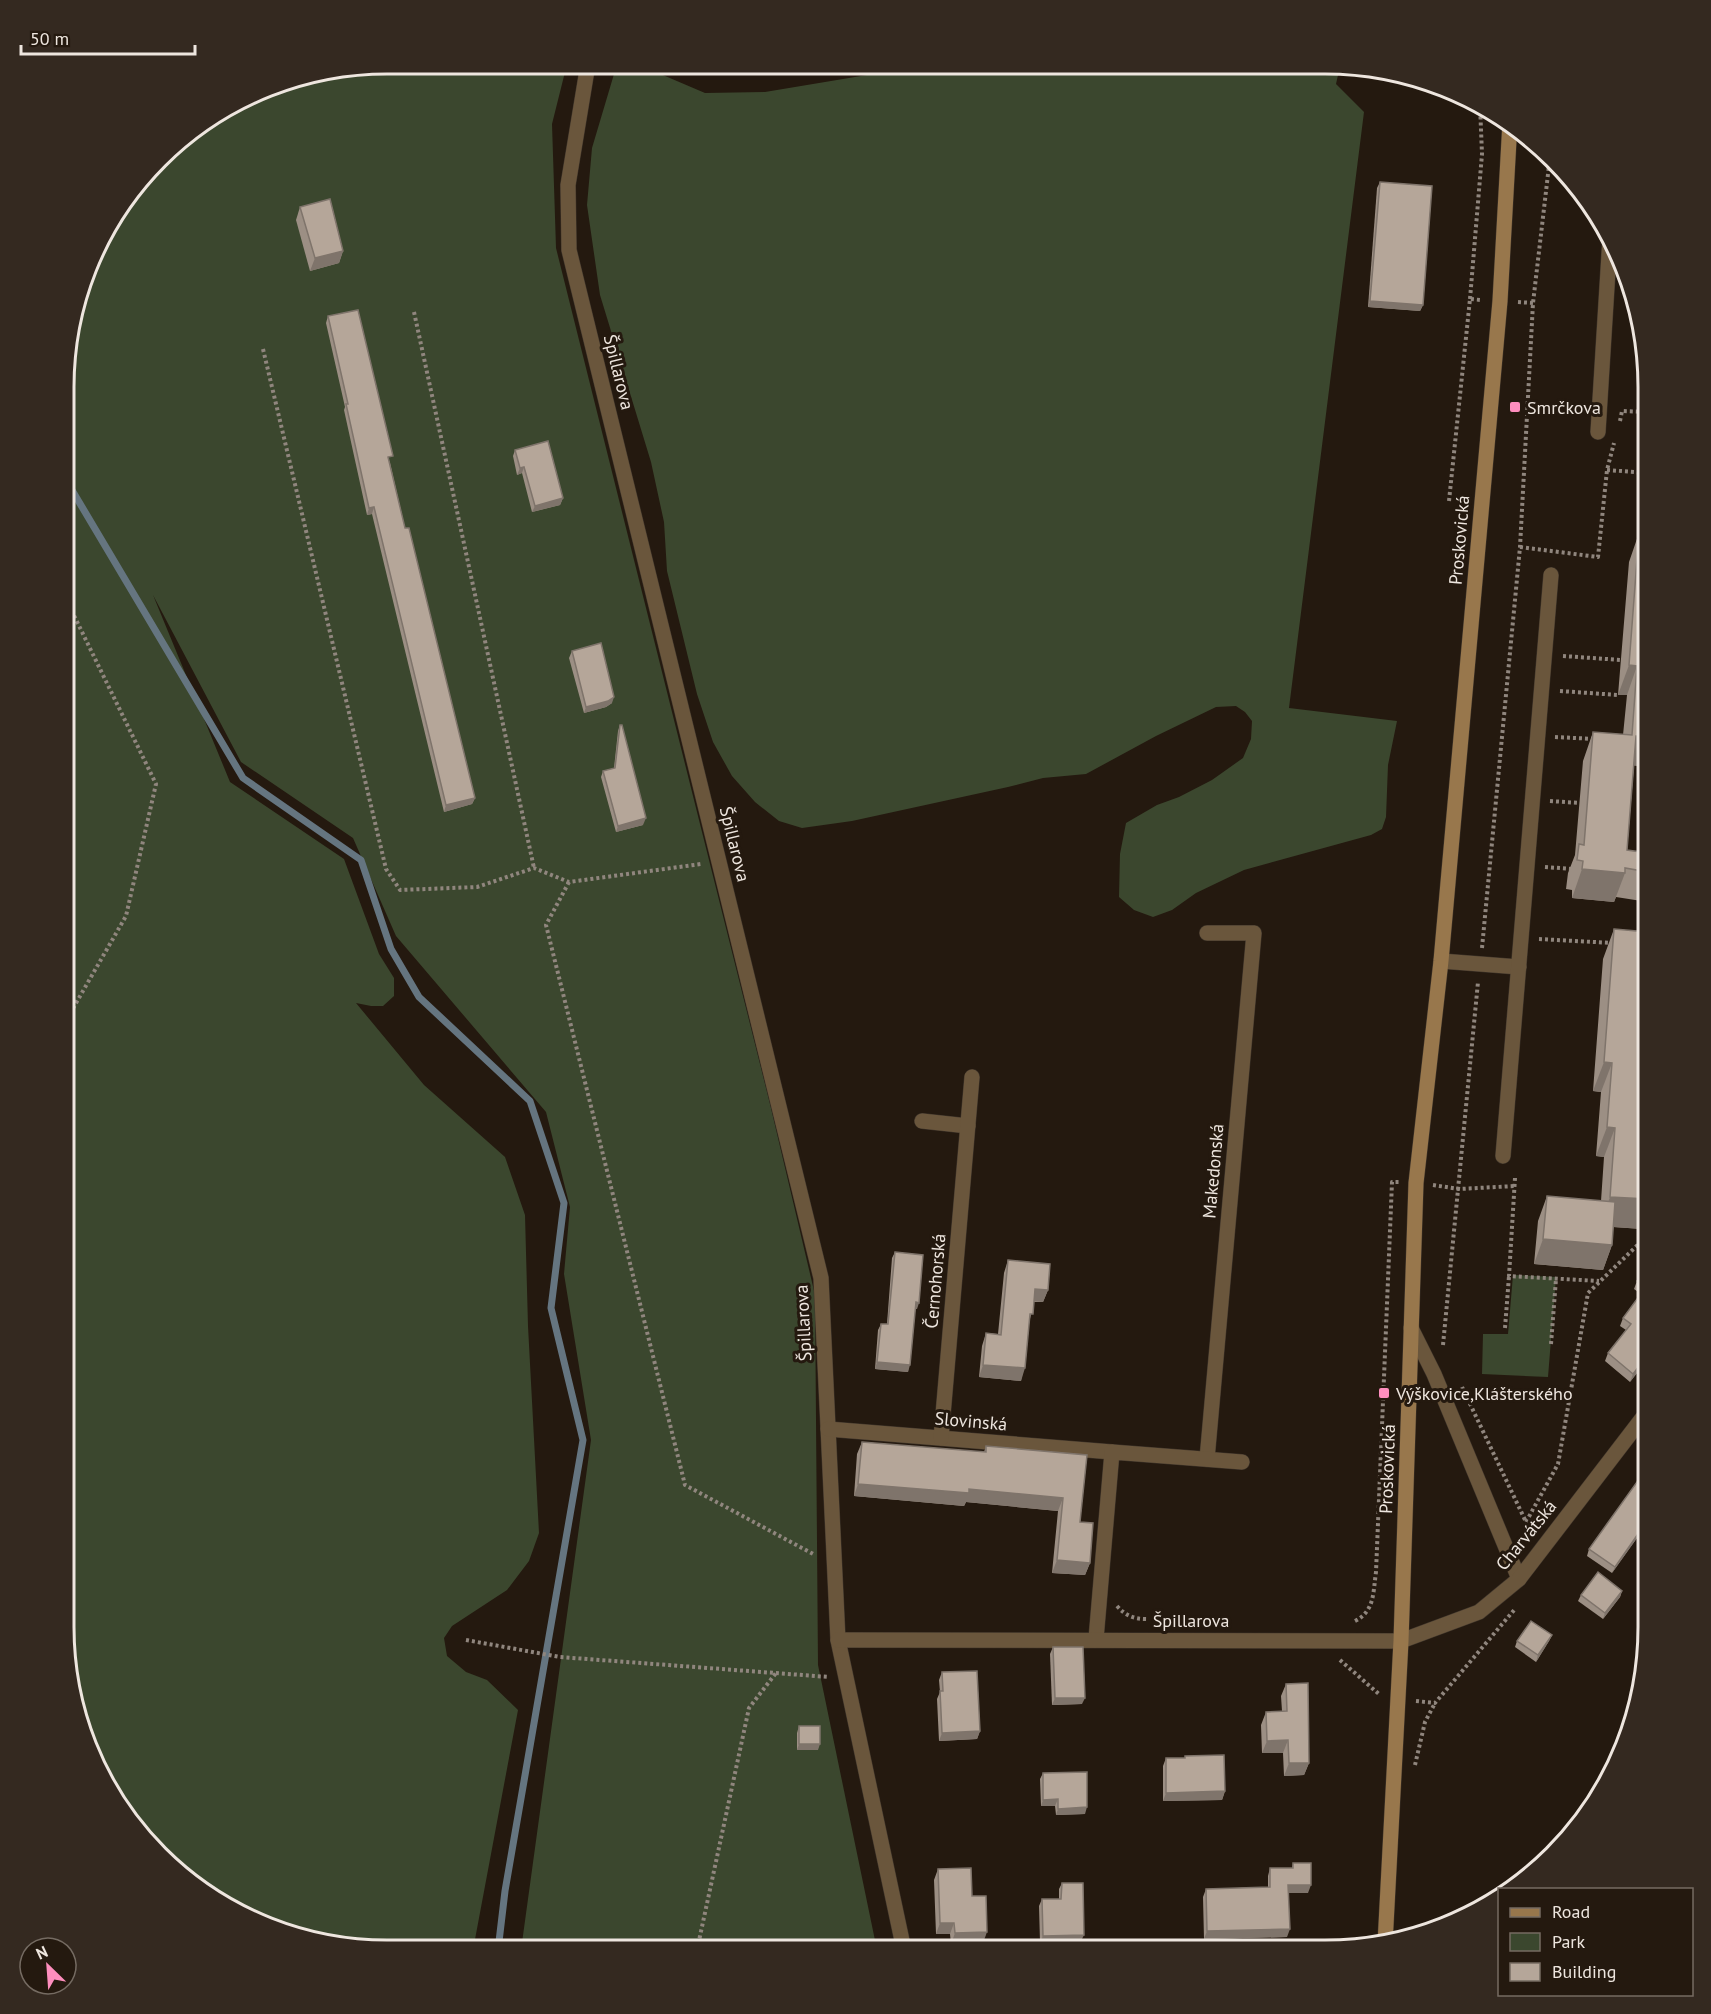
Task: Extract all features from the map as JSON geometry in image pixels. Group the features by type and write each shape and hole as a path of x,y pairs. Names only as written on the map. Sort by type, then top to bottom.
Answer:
{"street":[{"name":"Špillarova","path":"586,74 568,185 569,250 821,1278 838,1640 902,1940"},
{"name":"Proskovická","path":"1386,1934 1401,1641 1416,1183 1441,961 1500,301 1512,136"},
{"path":"1598,432 1609,256"},
{"path":"1503,1156 1551,575"},
{"name":"Makedonská","path":"1207,933 1254,933 1207,1459"},
{"path":"1441,961 1519,967"},
{"name":"Černohorská","path":"941,1438 972,1077"},
{"path":"922,1121 968,1126"},
{"path":"1411,1328 1434,1374 1519,1579"},
{"name":"Charvátská","path":"1401,1641 1479,1612 1519,1579 1638,1423"},
{"name":"Slovinská","path":"828,1429 1242,1462"},
{"path":"1096,1640 1112,1452"},
{"name":"Špillarova","path":"838,1640 1401,1641"}],"path":[{"path":"1449,501 1482,154 1480,115"},
{"path":"1447,1354 1442,1343 1459,1189 1520,547 1533,303 1549,168"},
{"path":"1470,299 1533,303"},
{"path":"414,312 534,868"},
{"path":"263,349 386,869 400,890 477,886 534,868 569,882 720,861"},
{"path":"1617,431 1622,411 1638,412"},
{"path":"1520,547 1598,557 1607,470 1614,441"},
{"path":"1607,470 1638,472"},
{"path":"74,615 156,784 126,916 74,1007"},
{"path":"1557,655 1621,660"},
{"path":"1553,691 1618,695"},
{"path":"1549,737 1602,740"},
{"path":"1544,800 1580,803"},
{"path":"1538,866 1574,869"},
{"path":"569,882 546,925 685,1485 834,1565"},
{"path":"1532,938 1613,943"},
{"path":"1505,1328 1515,1178"},
{"path":"1350,1623 1362,1618 1370,1609 1376,1572 1392,1182"},
{"path":"1459,1189 1515,1186"},
{"path":"1526,1522 1558,1464 1588,1293 1638,1244"},
{"path":"1509,1276 1600,1281"},
{"path":"1551,1344 1556,1279"},
{"path":"1462,1385 1526,1522 1549,1541"},
{"path":"1114,1602 1124,1614 1145,1619"},
{"path":"1326,1640 1325,1647 1377,1694 1398,1701 1436,1703 1519,1604"},
{"path":"466,1640 560,1657 846,1678"},
{"path":"699,1940 749,1708 776,1673"}],"green space":[{"path":"366,74 564,74 552,124 556,248 770,1104 815,1295 818,1665 875,1940 522,1940 591,1440 564,1274 570,1207 546,1112 396,936 353,838 241,762 153,595 230,782 344,859 379,954 394,978 394,996 383,1006 356,1003 424,1085 505,1157 525,1215 528,1326 539,1533 529,1561 507,1590 452,1626 444,1638 447,1656 466,1672 487,1680 518,1710 475,1940 366,1940 305,1930 267,1917 213,1888 165,1849 138,1818 106,1766 84,1709 76,1669 74,1648 74,366 76,345 84,305 106,248 138,196 165,165 196,138 248,106 305,84 345,76"},
{"path":"614,74 660,74 705,93 765,92 873,74 1338,74 1336,84 1364,112 1289,708 1397,721 1388,765 1386,817 1382,829 1371,835 1244,870 1196,893 1172,910 1153,917 1134,910 1119,897 1120,854 1126,823 1157,805 1179,797 1212,780 1243,758 1251,739 1252,721 1236,706 1216,707 1086,774 1043,778 852,821 802,828 779,821 755,802 732,776 713,742 697,694 667,571 664,522 651,462 600,295 587,205 592,148"},
{"path":"1513,1275 1556,1277 1548,1377 1482,1374 1483,1334 1508,1334"}],"building":[{"path":"1380,182 1432,186 1423,305 1370,301"},
{"path":"330,199 343,251 315,258 300,207"},
{"path":"358,310 393,456 388,457 405,528 409,528 475,798 446,805 374,507 369,508 328,316"},
{"path":"548,441 563,498 535,506 524,467 520,468 515,450"},
{"path":"1638,546 1638,736 1636,736 1627,850 1638,852 1638,870 1625,868 1625,873 1582,869 1583,861 1577,860 1579,844 1584,845 1593,732 1632,735 1637,666 1629,665"},
{"path":"601,643 614,697 586,707 572,651"},
{"path":"620,725 622,725 646,818 618,826 603,771 615,768"},
{"path":"1614,929 1638,931 1638,1198 1610,1197 1615,1128 1607,1127 1612,1063 1604,1062"},
{"path":"1547,1196 1615,1202 1612,1245 1543,1239"},
{"path":"895,1252 923,1255 910,1365 877,1362 881,1324 888,1324"},
{"path":"1008,1260 1050,1264 1048,1290 1035,1289 1033,1314 1030,1314 1025,1368 983,1365 986,1333 1001,1335"},
{"path":"1638,1298 1638,1368 1633,1374 1608,1353 1631,1324 1623,1318"},
{"path":"862,1442 986,1452 986,1446 1087,1455 1080,1522 1093,1523 1090,1563 1057,1560 1063,1498 969,1489 969,1493 858,1484"},
{"path":"1638,1481 1638,1534 1615,1567 1589,1549"},
{"path":"1598,1572 1622,1591 1605,1613 1581,1595"},
{"path":"1531,1621 1552,1635 1538,1655 1517,1641"},
{"path":"1053,1647 1083,1647 1085,1698 1055,1698"},
{"path":"977,1671 980,1731 942,1733 940,1691 943,1691 942,1672"},
{"path":"1308,1683 1309,1763 1289,1763 1288,1740 1267,1741 1266,1712 1287,1711 1286,1684"},
{"path":"799,1726 820,1726 820,1744 799,1744"},
{"path":"1224,1755 1225,1791 1166,1793 1166,1758"},
{"path":"1087,1772 1087,1807 1058,1809 1058,1799 1043,1800 1043,1773"},
{"path":"1293,1863 1311,1863 1311,1885 1288,1885 1290,1929 1207,1931 1206,1889 1270,1887 1270,1868 1293,1868"},
{"path":"971,1868 972,1896 986,1896 987,1932 955,1933 954,1923 940,1923 938,1869"},
{"path":"1062,1883 1083,1883 1084,1935 1043,1936 1042,1899 1061,1899"}],"waterway":[{"path":"74,493 243,778 361,860 391,949 419,997 530,1101 564,1203 551,1308 583,1440 505,1891 499,1940"}],"place":[{"name":"Smrčkova","path":"1515,407"},
{"name":"Výškovice,Klášterského","path":"1384,1393"}]}
